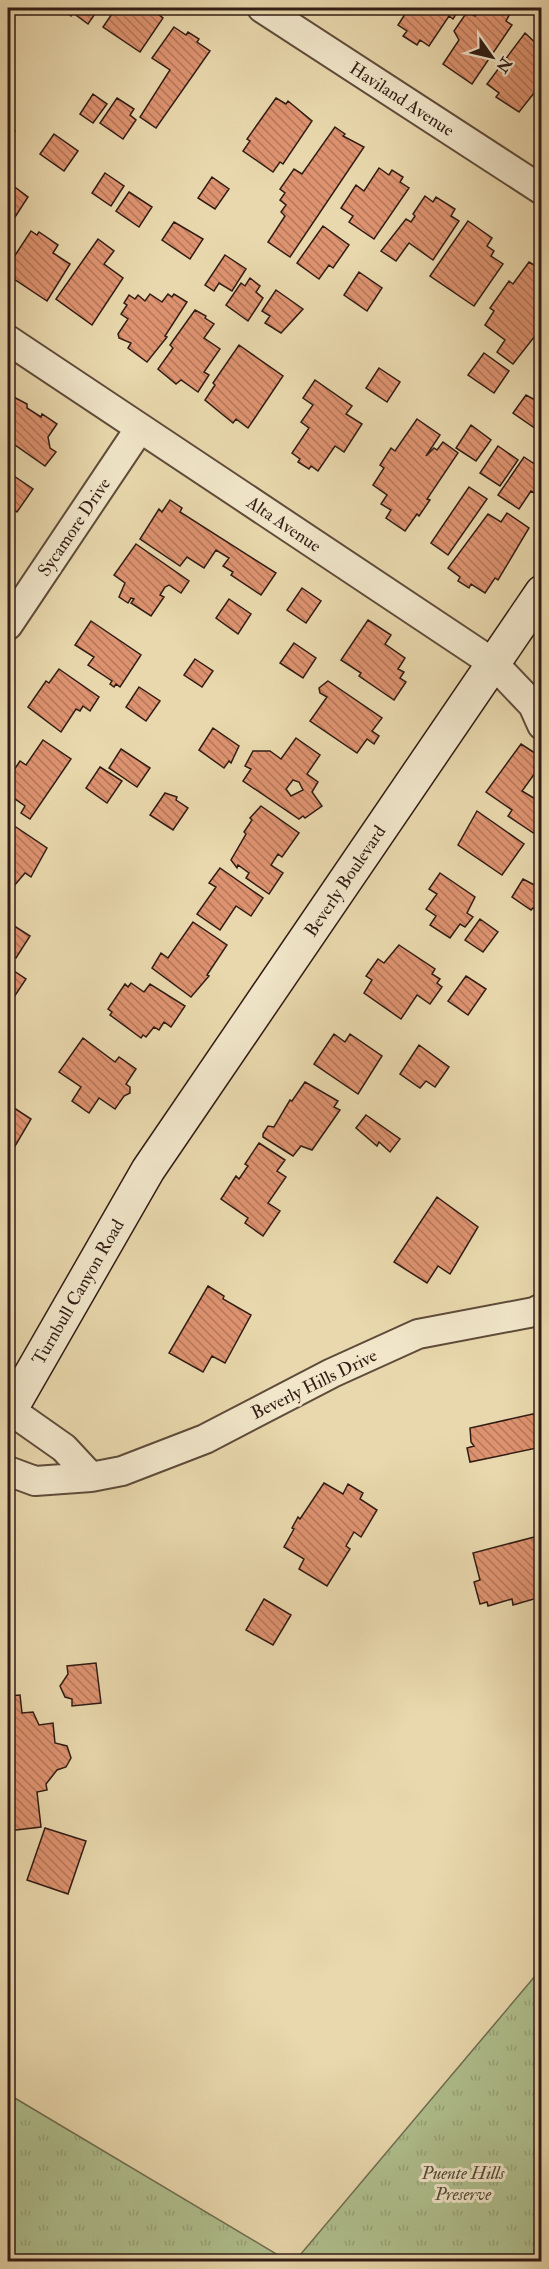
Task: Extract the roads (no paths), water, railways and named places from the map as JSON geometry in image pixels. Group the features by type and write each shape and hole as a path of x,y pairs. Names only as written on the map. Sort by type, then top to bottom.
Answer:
{"street":[{"name":"Haviland Avenue","path":"262,8 542,190"},
{"name":"Alta Avenue","path":"8,340 493,663 533,705 542,725"},
{"name":"Sycamore Drive","path":"8,625 140,428"},
{"name":"Beverly Boulevard","path":"148,1170 542,592"},
{"name":"Turnbull Canyon Road","path":"9,1412 148,1170"},
{"name":"Beverly Hills Drive","path":"8,1471 35,1480 91,1477 122,1471 205,1439 332,1373 418,1334 534,1312 542,1308"},
{"path":"9,1412 63,1448 91,1477"}],"park label":[{"name":"Puente Hills Preserve","path":"463,2183"}]}
